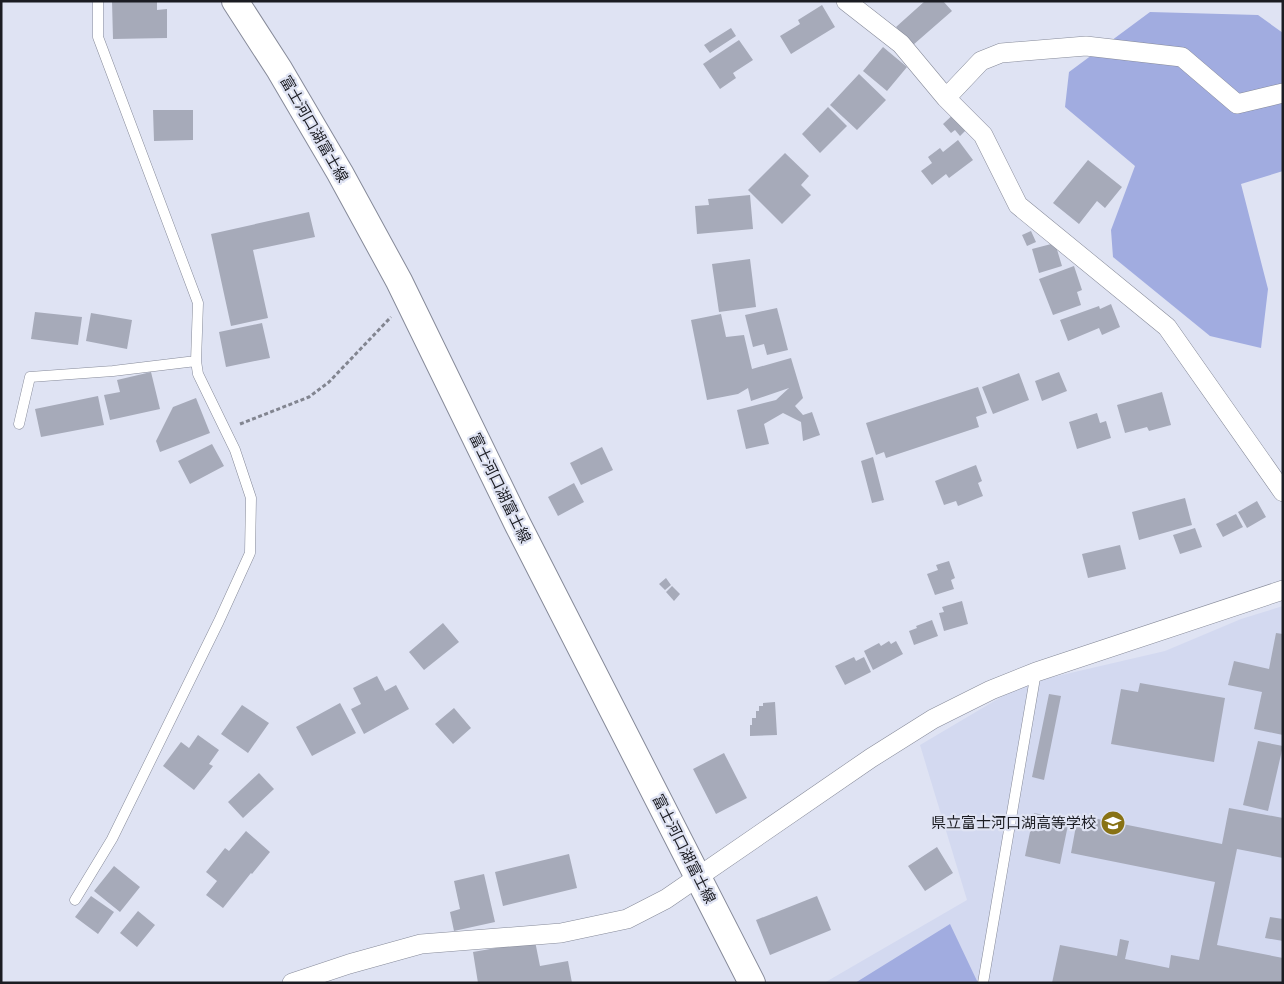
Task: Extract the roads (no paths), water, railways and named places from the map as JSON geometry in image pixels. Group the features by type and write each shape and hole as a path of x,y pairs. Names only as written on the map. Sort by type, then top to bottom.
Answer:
{"main road":[{"name":"富士河口湖富士線","path":"235,1 279,69 340,174 408,300 518,525 752,983"}],"street":[{"path":"846,1 901,44 946,98 983,135 1018,205 1166,327 1283,492"},
{"path":"946,98 981,62 1001,53 1086,46 1182,57 1237,104 1283,93"},
{"path":"292,983 349,964 421,944 561,933 627,919 666,899 871,758 934,719 991,690 1036,672 1283,590"}],"lane":[{"path":"75,900 112,839 219,621 250,553 251,498 235,450 198,374 196,361 198,303 98,37 98,1"},
{"path":"19,424 30,377 113,371 196,361"},
{"path":"983,983 1036,672"}],"place":[{"name":"県立富士河口湖高等学校","path":"1113,823"}]}
